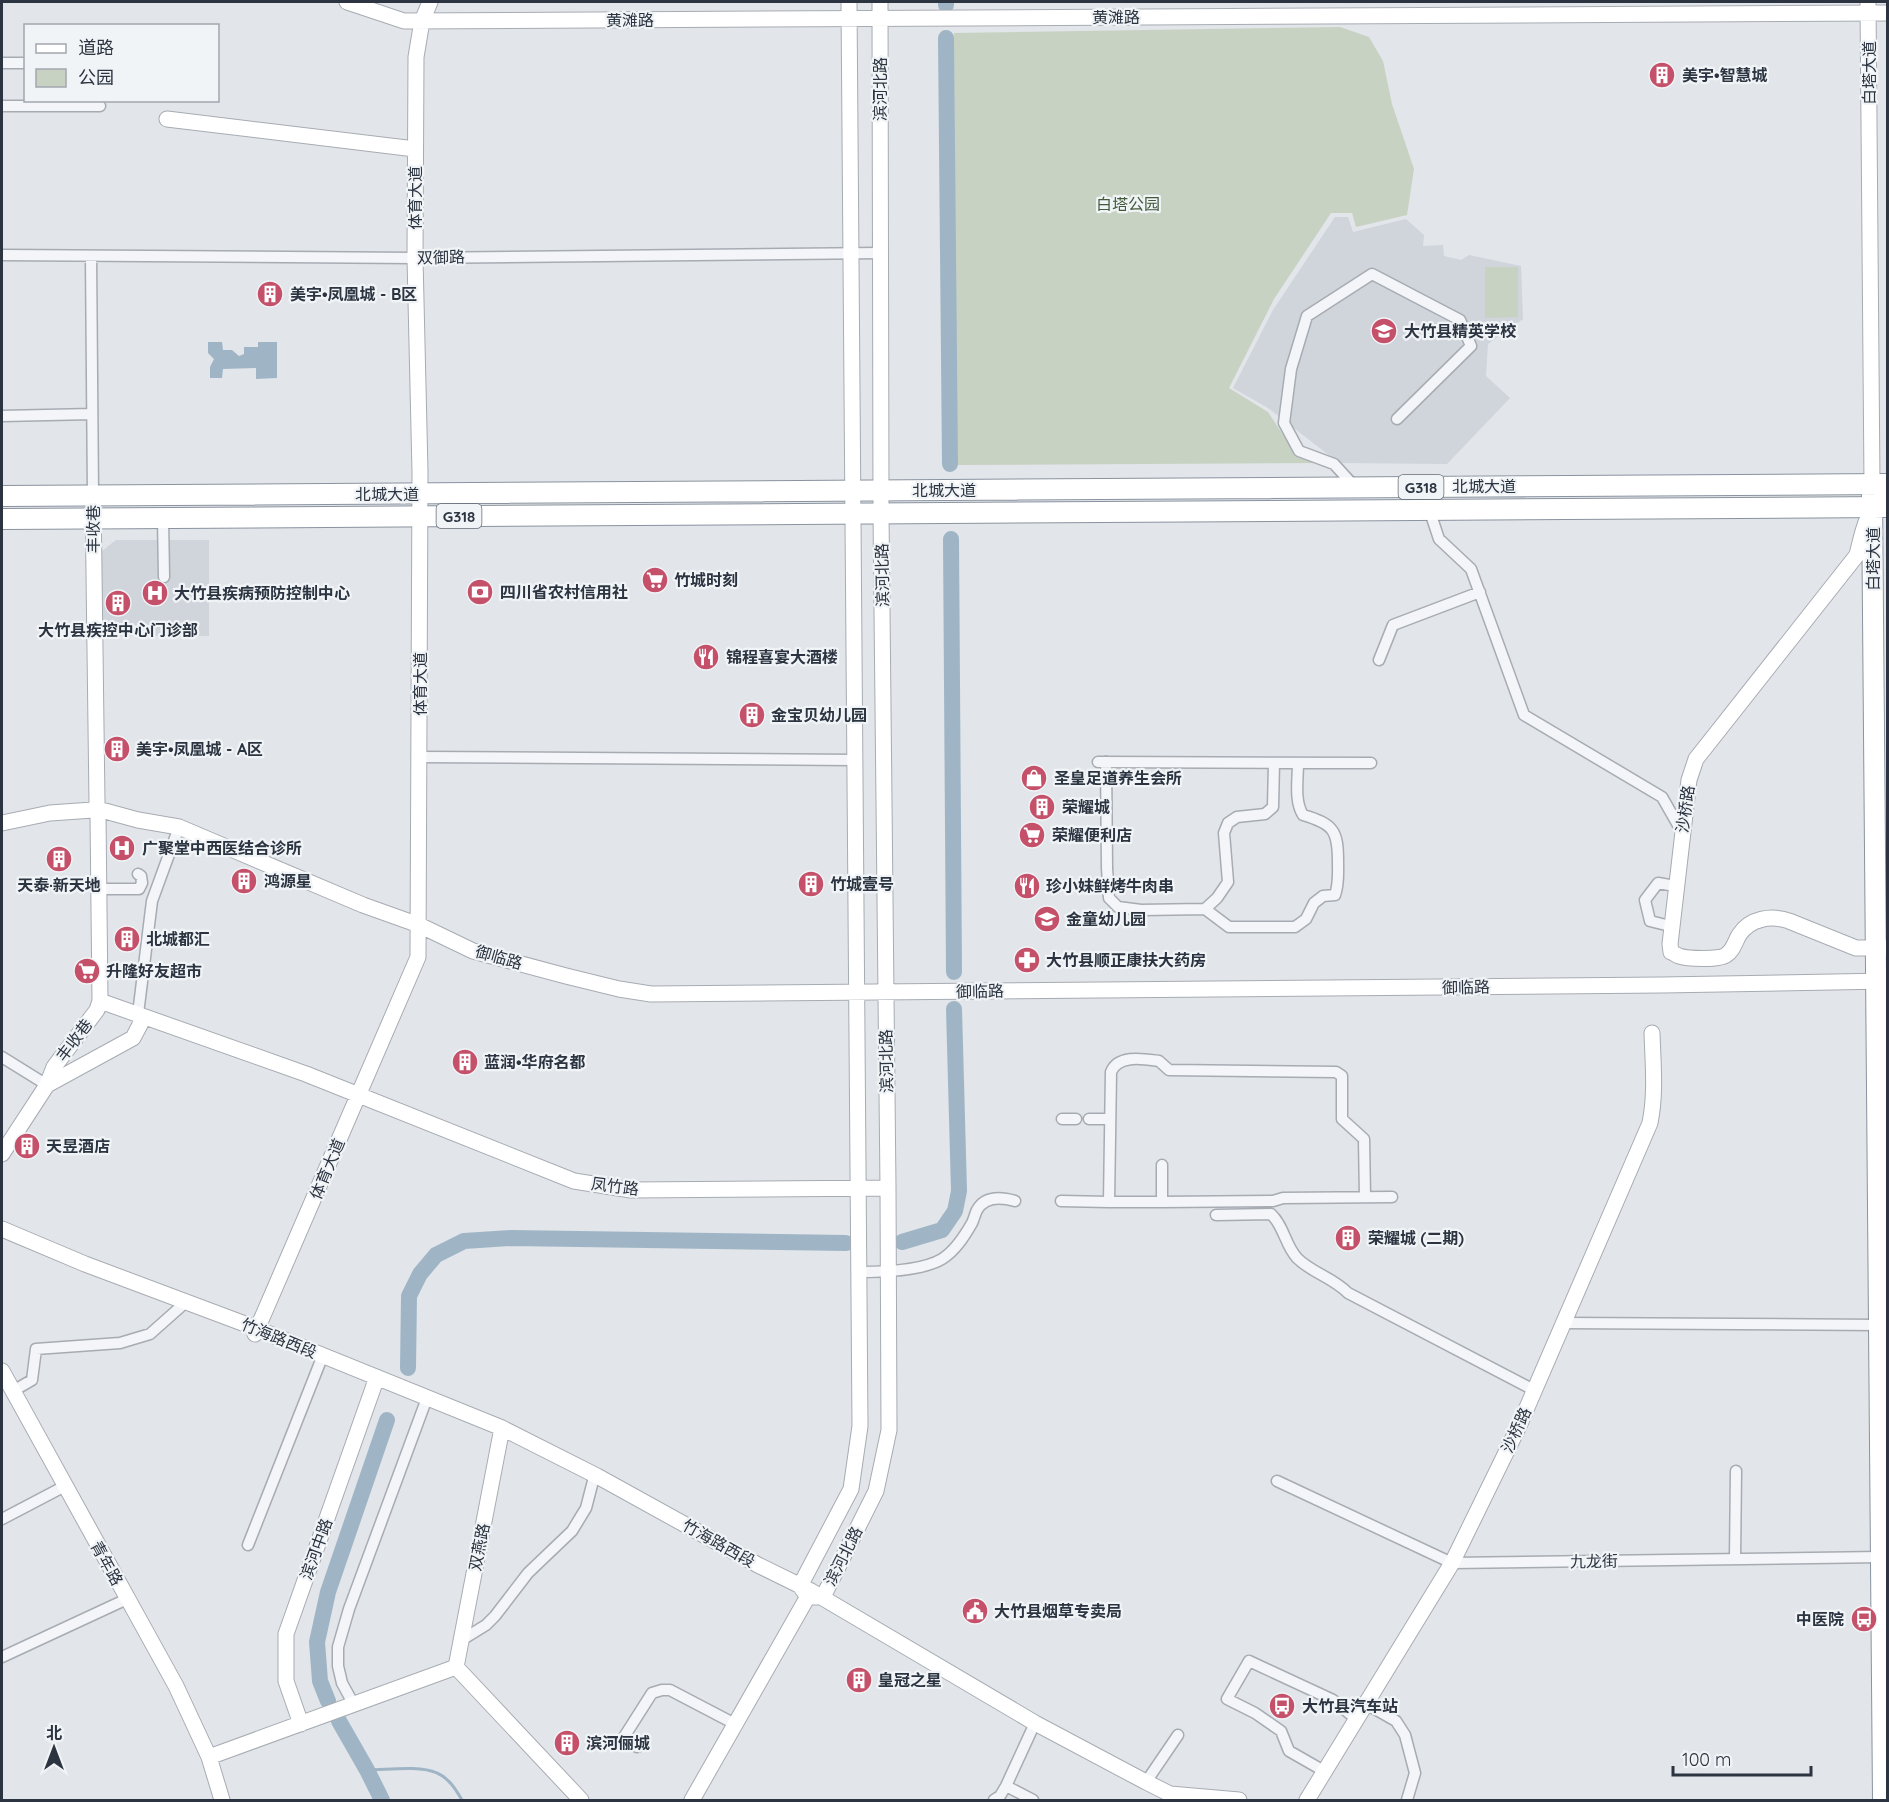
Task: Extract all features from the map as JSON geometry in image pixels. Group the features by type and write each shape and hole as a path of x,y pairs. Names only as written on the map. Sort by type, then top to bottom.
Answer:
{"highway":[{"name":"北城大道","path":"2,496 1355,487 1882,486"},
{"name":"白塔大道","path":"1882,486 1880,507 1882,981 1879,1325 1883,1800"},
{"name":"北城大道","path":"2,519 1880,507"}],"street":[{"name":"黄滩路","path":"347,2 404,21 849,19 1868,7 1887,13"},
{"name":"体育大道","path":"256,1332 418,957 420,493 415,258 416,57 422,21 430,2"},
{"name":"滨河北路","path":"811,1593 852,1489 860,1426 849,2"},
{"name":"滨河北路","path":"811,1593 876,1491 889,1430 881,513 880,2"},
{"name":"白塔大道","path":"1868,7 1882,486"},
{"path":"2,63 24,63"},
{"path":"2,106 100,106"},
{"path":"167,119 415,149"},
{"name":"双御路","path":"2,255 415,258 880,253"},
{"name":"丰收巷","path":"2,1154 46,1085 54,1067 97,1010 100,1001 91,256"},
{"path":"1355,487 1334,464 1299,451 1284,423 1290,369 1307,316 1372,274 1460,320 1471,346 1397,419"},
{"path":"2,416 92,414"},
{"name":"沙桥路","path":"1880,507 1864,526 1857,555 1696,759 1689,780 1670,926 1671,952 1680,957 1726,955 1744,928 1754,921 1768,917 1778,917 1856,948 1882,948"},
{"path":"1429,509 1439,539 1471,569 1524,715 1662,797 1682,832"},
{"path":"163,518 164,577"},
{"path":"1379,660 1393,625 1480,592"},
{"path":"420,757 855,760"},
{"path":"1298,762 1300,811 1303,816 1317,819 1329,827 1337,836 1338,886 1335,895 1323,896 1314,903 1306,919 1295,927 1229,927 1204,909 1118,908 1109,898 1102,762 1298,762 1371,763"},
{"path":"1204,909 1217,898 1228,882 1224,833 1228,823 1237,817 1265,814 1273,807 1274,762"},
{"name":"御临路","path":"2,823 51,813 98,810 179,827 418,925 473,951 619,989 651,994 1882,981"},
{"path":"141,1015 152,901 179,827"},
{"path":"138,874 141,876 142,883 139,889"},
{"path":"1670,926 1650,921 1645,900 1658,883 1675,886"},
{"path":"98,889 139,889 152,901"},
{"name":"凤竹路","path":"100,1001 306,1074 574,1181 631,1190 888,1188"},
{"name":"丰收巷","path":"46,1085 133,1038 141,1015"},
{"name":"沙桥路","path":"1307,1800 1452,1563 1519,1426 1650,1123 1655,1083 1652,1033"},
{"path":"1109,1202 1111,1072 1119,1061 1126,1060 1159,1061 1169,1070 1336,1072 1342,1076 1342,1119 1364,1139 1365,1197"},
{"path":"3,1062 46,1085"},
{"path":"1062,1119 1076,1119"},
{"path":"1089,1119 1109,1119"},
{"path":"1162,1165 1162,1202"},
{"path":"1061,1201 1273,1201 1283,1198 1392,1197"},
{"path":"858,1270 929,1264 942,1259 960,1243 978,1209 986,1202 993,1198 1015,1201"},
{"path":"1216,1215 1271,1214 1282,1229 1291,1251 1305,1265 1338,1283 1348,1293 1534,1389"},
{"name":"竹海路西段","path":"2,1229 501,1430 811,1593 1034,1726 1167,1800"},
{"name":"竹海路西段","path":"2,1234 80,1268 184,1304"},
{"path":"13,1391 32,1380 36,1349 120,1343 150,1334 184,1304"},
{"path":"1563,1323 1879,1325"},
{"path":"248,1545 322,1358"},
{"name":"青年路","path":"2,1371 176,1686 209,1757 222,1800"},
{"name":"滨河中路","path":"301,1724 286,1681 286,1634 376,1380"},
{"path":"354,1705 342,1683 338,1666 338,1647 349,1609 427,1401"},
{"name":"双燕路","path":"456,1666 501,1430"},
{"path":"1735,1559 1736,1471"},
{"path":"460,1641 486,1625 528,1573 572,1531 586,1508 595,1478"},
{"path":"1277,1481 1452,1563"},
{"path":"2,1519 65,1485"},
{"name":"九龙街","path":"1452,1563 1881,1557"},
{"path":"692,1800 811,1593"},
{"path":"2,1657 127,1599"},
{"path":"1324,1772 1289,1751 1281,1731 1255,1713 1227,1698 1249,1661 1333,1700 1356,1719"},
{"path":"209,1757 456,1666 581,1800"},
{"path":"637,1747 624,1737 652,1693 662,1690 669,1690 735,1724"},
{"path":"1366,1704 1396,1721 1405,1735 1415,1773 1407,1800"},
{"path":"994,1800 1000,1796 1006,1786 1034,1726"},
{"path":"1150,1792 1178,1735"},
{"path":"1006,1786 1033,1800"},
{"name":"竹海路西段","path":"1150,1792 1239,1800"}],"shaded area":[{"name":"大竹县精英学校","path":"1335,217 1348,217 1353,232 1406,219 1424,235 1423,246 1443,245 1444,256 1461,260 1469,255 1521,266 1523,319 1488,344 1486,376 1510,398 1447,464 1339,463 1268,408 1233,388 1273,310"},
{"name":"大竹县疾病预防控制中心","path":"116,540 209,540 209,636 101,636 102,551"}],"green space":[{"name":"白塔公园","path":"1340,27 1369,37 1383,61 1392,104 1414,169 1407,215 1356,227 1352,213 1331,213 1274,299 1229,388 1268,412 1293,450 1323,463 955,465 954,33"},
{"path":"1485,267 1518,267 1518,317 1485,318"}],"water":[{"path":"208,342 222,342 223,350 232,350 239,356 244,354 244,347 258,347 258,342 277,342 277,378 256,379 256,368 223,369 222,378 210,378 210,367 214,359 208,353"}],"waterway":[{"path":"946,38 950,464"},
{"path":"951,539 954,972"},
{"path":"902,1242 942,1230 955,1211 959,1191 954,1009"},
{"path":"408,1368 409,1296 420,1274 436,1255 464,1241 511,1238 846,1243"},
{"path":"328,1701 320,1681 317,1642 328,1592 387,1420"},
{"path":"339,1721 382,1800"},
{"path":"367,1770 412,1769 437,1773 452,1785 462,1800"}],"place":[{"name":"美宇•智慧城","path":"1662,75"},
{"name":"美宇•凤凰城 - B区","path":"270,294"},
{"name":"大竹县精英学校","path":"1384,331"},
{"name":"竹城时刻","path":"655,580"},
{"name":"四川省农村信用社","path":"480,592"},
{"name":"大竹县疾病预防控制中心","path":"155,593"},
{"name":"大竹县疾控中心门诊部","path":"118,603"},
{"name":"锦程喜宴大酒楼","path":"706,657"},
{"name":"金宝贝幼儿园","path":"752,715"},
{"name":"美宇•凤凰城 - A区","path":"117,749"},
{"name":"圣皇足道养生会所","path":"1034,778"},
{"name":"荣耀城","path":"1042,807"},
{"name":"荣耀便利店","path":"1032,835"},
{"name":"广聚堂中西医结合诊所","path":"122,848"},
{"name":"天泰·新天地","path":"59,859"},
{"name":"鸿源星","path":"244,881"},
{"name":"竹城壹号","path":"811,884"},
{"name":"珍小妹鲜烤牛肉串","path":"1027,886"},
{"name":"金童幼儿园","path":"1047,919"},
{"name":"北城都汇","path":"127,939"},
{"name":"大竹县顺正康扶大药房","path":"1027,960"},
{"name":"升隆好友超市","path":"87,971"},
{"name":"蓝润•华府名都","path":"465,1062"},
{"name":"天昱酒店","path":"27,1146"},
{"name":"荣耀城 (二期)","path":"1348,1238"},
{"name":"大竹县烟草专卖局","path":"975,1611"},
{"name":"中医院","path":"1864,1619"},
{"name":"皇冠之星","path":"859,1680"},
{"name":"大竹县汽车站","path":"1282,1706"},
{"name":"滨河俪城","path":"567,1743"}]}
